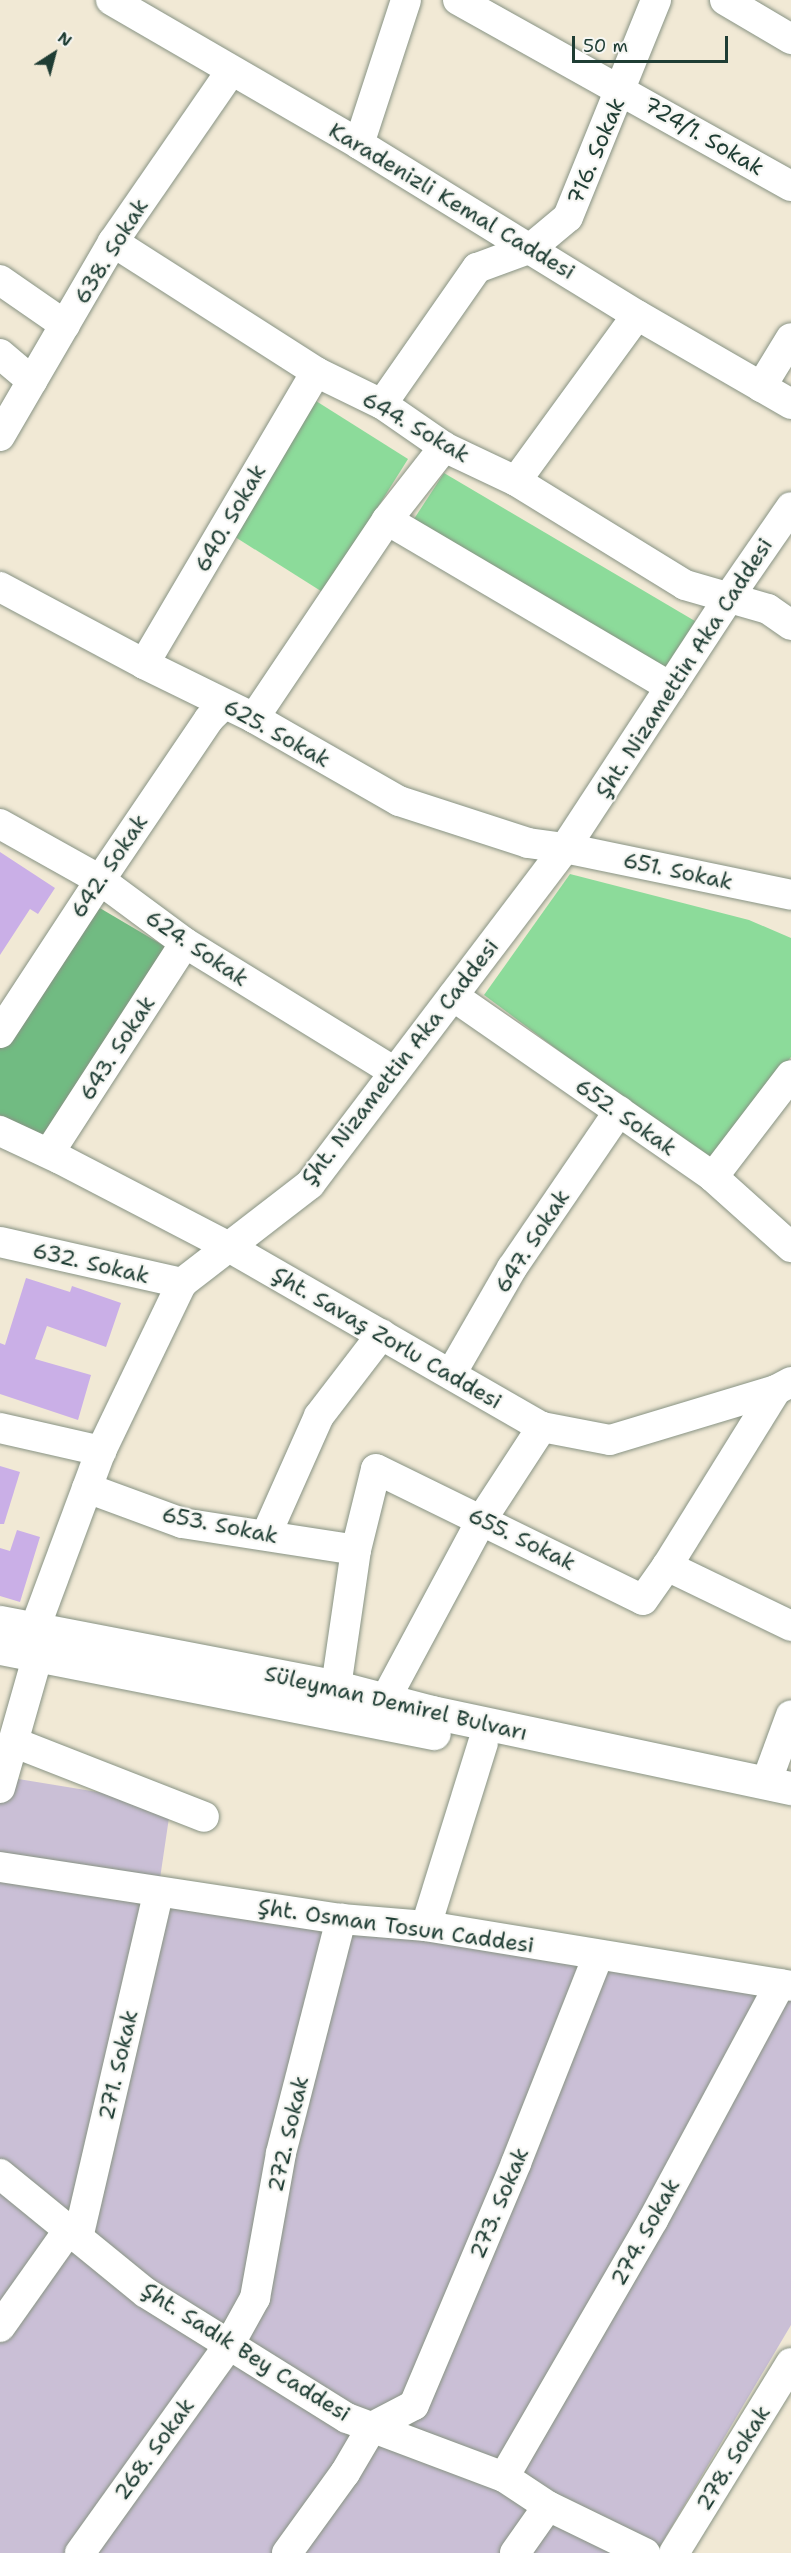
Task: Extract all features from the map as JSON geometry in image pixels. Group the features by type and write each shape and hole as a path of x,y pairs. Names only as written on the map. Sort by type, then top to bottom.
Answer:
{"main road":[{"name":"Süleyman Demirel Bulvarı","path":"0,1622 37,1642 791,1810"},
{"name":"Süleyman Demirel Bulvarı","path":"0,1648 37,1642 336,1687 385,1700 778,1786"}],"street":[{"name":"Karadenizli Kemal Caddesi","path":"111,0 359,144 637,315 791,404"},
{"path":"359,144 406,0"},
{"name":"724/1. Sokak","path":"458,0 791,186"},
{"name":"716. Sokak","path":"382,404 477,268 531,248 568,217 622,90 656,0"},
{"path":"725,0 791,39"},
{"name":"638. Sokak","path":"0,436 113,242 231,71"},
{"name":"644. Sokak","path":"113,242 316,372 382,404 444,447 516,481 685,585 768,609 791,625"},
{"path":"0,280 65,325"},
{"path":"516,481 637,315"},
{"path":"761,387 791,338"},
{"path":"0,354 32,381"},
{"name":"640. Sokak","path":"144,664 316,372"},
{"path":"254,718 387,520 444,447"},
{"name":"Şht. Nizamettin Aka Caddesi","path":"0,1788 37,1642 87,1488 101,1450 182,1283 310,1184 565,848 729,597 791,507"},
{"path":"387,520 670,687"},
{"name":"625. Sokak","path":"0,587 144,664 254,718 399,801 528,843 565,848"},
{"name":"642. Sokak","path":"0,1033 209,719 224,704"},
{"name":"624. Sokak","path":"2,830 100,880 185,944 395,1072"},
{"name":"651. Sokak","path":"565,848 791,895"},
{"name":"643. Sokak","path":"49,1153 185,944"},
{"name":"652. Sokak","path":"453,996 713,1177 791,1247"},
{"path":"713,1177 791,1076"},
{"name":"647. Sokak","path":"451,1374 512,1268 619,1112"},
{"name":"Şht. Savaş Zorlu Caddesi","path":"0,1131 49,1153 227,1246 542,1427 610,1440 784,1386"},
{"name":"632. Sokak","path":"0,1242 182,1283"},
{"path":"266,1535 319,1416 382,1334"},
{"name":"655. Sokak","path":"336,1687 356,1550 376,1469 482,1519 643,1600 668,1566 784,1386"},
{"path":"385,1700 482,1519 542,1427"},
{"path":"0,1428 101,1450"},
{"name":"653. Sokak","path":"87,1488 182,1522 356,1550"},
{"path":"668,1566 791,1626"},
{"path":"778,1786 791,1715"},
{"path":"13,1742 204,1817"},
{"path":"426,1926 483,1743"},
{"name":"Şht. Osman Tosun Caddesi","path":"0,1867 158,1893 341,1919 426,1926 786,1985"},
{"name":"271. Sokak","path":"73,2234 158,1893"},
{"name":"272. Sokak","path":"229,2345 255,2298 281,2153 341,1919"},
{"name":"273. Sokak","path":"372,2427 414,2405 516,2163 598,1956"},
{"name":"274. Sokak","path":"504,2477 786,1985"},
{"name":"Şht. Sadık Bey Caddesi","path":"0,2174 146,2293 347,2418 504,2477 548,2506 645,2553"},
{"path":"0,2326 73,2234"},
{"name":"268. Sokak","path":"80,2553 229,2345"},
{"name":"278. Sokak","path":"674,2553 783,2398 791,2363"},
{"path":"288,2553 345,2473 372,2427"},
{"path":"515,2553 548,2506"}],"shaded area":[{"path":"0,1776 171,1804 158,1892 791,1989 791,2325 656,2553 0,2553"}],"green space":[{"path":"316,401 408,459 324,593 232,535"},
{"path":"444,473 700,624 667,674 412,522"},
{"path":"570,874 749,920 791,938 791,1057 711,1164 484,995"},
{"path":"93,904 171,950 48,1139 0,1115 0,1048"}],"building":[{"path":"0,852 55,888 38,914 30,909 0,955"},
{"path":"26,1278 70,1292 72,1286 121,1303 106,1347 47,1326 35,1359 91,1375 78,1420 0,1394 0,1343 5,1345"},
{"path":"0,1466 20,1472 4,1524 0,1524"},
{"path":"17,1530 40,1537 20,1602 0,1596 0,1548 10,1551"}]}
